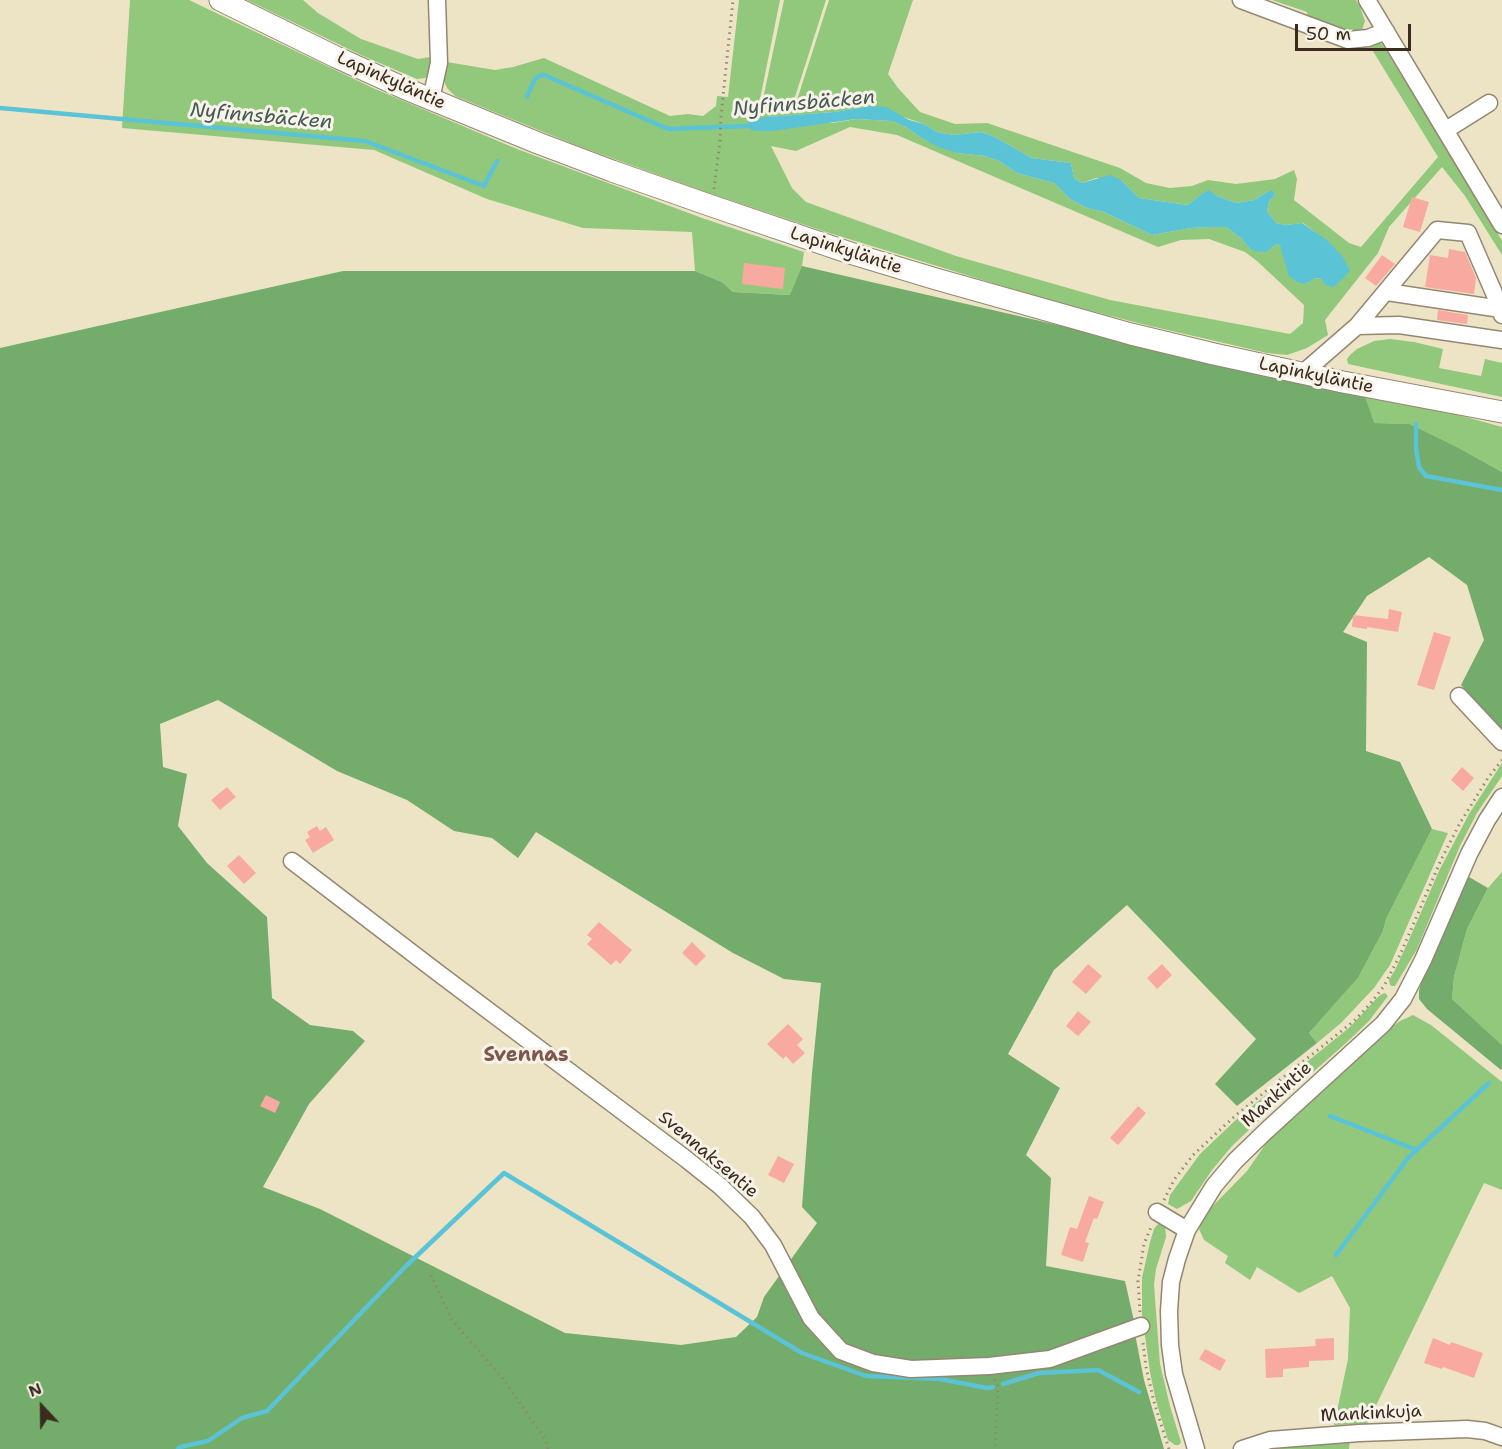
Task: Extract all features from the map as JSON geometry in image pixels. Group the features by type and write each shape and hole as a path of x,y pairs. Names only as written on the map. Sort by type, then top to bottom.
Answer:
{"main road":[{"name":"Lapinkyläntie","path":"219,0 336,57 548,147 853,254 1120,331 1214,354 1502,412"}],"street":[{"path":"431,99 439,63 437,0"},
{"path":"1241,0 1348,39 1368,38 1386,32"},
{"path":"1366,0 1502,225"},
{"path":"1446,130 1489,103"},
{"path":"1303,373 1357,326 1437,230 1468,233 1501,312"},
{"path":"1387,292 1501,312"},
{"path":"1357,326 1399,324 1502,340"},
{"path":"1459,696 1502,742"},
{"name":"Mankintie","path":"1196,1449 1174,1374 1170,1345 1169,1311 1172,1282 1187,1230 1214,1186 1235,1161 1383,1024 1403,999 1423,960 1469,854 1502,797"},
{"name":"Svennaksentie","path":"292,861 720,1186 752,1217 773,1245 811,1318 841,1351 873,1363 911,1368 989,1366 1050,1359 1141,1326"},
{"path":"1157,1212 1187,1230"},
{"name":"Mankinkuja","path":"1242,1449 1270,1440 1359,1433 1467,1429 1485,1431 1502,1437"}],"path":[{"path":"709,205 714,188 720,141 733,0"},
{"path":"1236,1115 1354,1021 1384,986 1401,955 1455,832 1488,778 1502,760"},
{"path":"431,1275 452,1320 504,1380 545,1439 548,1449"},
{"path":"1141,1326 1146,1367 1169,1449"},
{"path":"989,1366 998,1386 995,1449"}],"green space":[{"path":"130,0 189,0 373,88 517,149 702,218 804,252 802,266 791,295 733,292 722,282 695,271 692,232 583,228 487,199 374,150 122,128"},
{"path":"247,0 303,0 318,13 361,39 418,59 430,57 430,74 425,78 417,79 363,56"},
{"path":"739,0 780,0 760,99 763,99 784,0 826,0 794,100 797,100 829,0 913,0 888,74 920,112 955,124 987,123 1120,168 1146,183 1170,188 1192,186 1208,180 1236,184 1275,179 1294,170 1297,179 1294,200 1349,243 1361,247 1438,157 1371,48 1348,43 1376,41 1382,44 1486,213 1502,241 1502,255 1465,196 1442,167 1389,227 1378,253 1325,320 1328,335 1307,348 1287,355 1267,353 1048,300 826,232 578,146 455,96 444,81 447,62 495,70 544,58 670,116 688,114 703,116 716,106 717,96 728,97","holes":["871,106 924,124 937,132 953,135 981,132 993,136 1032,158 1071,163 1074,178 1082,183 1096,178 1121,180 1139,198 1188,205 1209,191 1236,203 1254,200 1269,191 1275,194 1269,202 1267,211 1276,223 1286,225 1303,223 1328,242 1322,279 1314,278 1305,284 1280,246 1276,244 1268,251 1250,249 1242,239 1226,227 1191,228 1152,235 1070,199 1054,183 1017,173 999,161 985,156 957,153 920,137 892,121 856,119 833,123 766,117 834,112","850,127 897,135 1158,247 1181,240 1209,239 1245,252 1304,305 1303,323 1290,334 1110,300 956,256 806,202 792,188 771,146 796,151"]},
{"path":"1272,0 1356,0 1365,21 1362,30 1357,33 1343,31 1308,19 1307,12"},
{"path":"802,266 1365,396 1374,423 1410,424 1502,472 1502,730 1461,685 1484,640 1467,585 1429,557 1367,596 1343,632 1367,642 1366,751 1400,762 1432,829 1358,978 1309,1033 1317,1043 1237,1106 1215,1084 1256,1039 1127,905 1054,970 1008,1054 1060,1088 1026,1155 1051,1178 1046,1266 1125,1281 1144,1380 1164,1449 0,1449 0,348 343,271 695,271 722,282 733,292 790,295","holes":["218,700 337,771 407,800 454,831 492,838 518,858 536,832 733,953 784,979 821,983 802,1207 817,1223 764,1297 757,1317 736,1337 681,1345 565,1333 320,1209 263,1187 309,1104 365,1041 353,1031 310,1025 272,998 267,917 207,863 178,826 187,774 163,767 160,724"]},
{"path":"1390,339 1443,349 1439,368 1481,376 1485,359 1502,363 1502,397 1348,364 1347,359 1357,349 1374,341"},
{"path":"1365,396 1455,414 1502,427 1502,472 1410,424 1373,423"},
{"path":"1502,763 1502,776 1477,813 1460,846 1417,949 1395,986 1392,986 1389,980 1439,871 1469,814"},
{"path":"1432,829 1448,833 1390,965 1374,988 1341,1023 1317,1043 1309,1033 1358,978"},
{"path":"1502,872 1502,1045 1452,999 1454,977 1467,929 1488,888"},
{"path":"1469,877 1488,888 1467,929 1454,977 1452,999 1502,1045 1501,1070 1427,1009 1419,999 1421,983"},
{"path":"1385,993 1388,996 1369,1021 1232,1146 1191,1201 1177,1209 1168,1204 1170,1195 1200,1154 1240,1116 1350,1027 1378,997"},
{"path":"1413,1015 1431,1025 1502,1082 1502,1190 1484,1183 1367,1424 1334,1425 1348,1359 1350,1308 1332,1276 1299,1293 1257,1267 1250,1280 1225,1263 1228,1256 1204,1240 1199,1229 1205,1214 1247,1171 1274,1132 1384,1033"},
{"path":"1161,1223 1165,1225 1166,1237 1156,1269 1154,1285 1160,1364 1181,1442 1179,1445 1168,1440 1156,1401 1142,1314 1142,1278 1154,1229"},
{"path":"1350,1439 1349,1449 1274,1449"}],"water":[{"path":"871,106 886,107 937,132 953,135 981,132 993,136 1032,158 1071,163 1074,178 1082,183 1110,175 1121,180 1139,198 1188,205 1209,190 1217,196 1236,203 1254,200 1273,191 1275,194 1269,202 1267,211 1276,223 1286,225 1302,223 1328,241 1343,257 1350,271 1334,287 1325,285 1322,279 1315,278 1305,284 1297,282 1289,276 1280,246 1276,244 1268,251 1258,252 1250,249 1242,239 1226,227 1191,228 1152,235 1070,199 1054,183 1017,173 999,161 985,156 957,153 938,147 892,121 856,119 772,131 755,131 743,126 766,117 834,112"}],"building":[{"path":"1412,197 1429,202 1420,232 1403,227"},
{"path":"1449,249 1465,252 1476,278 1474,294 1425,287 1430,255 1448,258"},
{"path":"1382,255 1395,264 1376,286 1365,278"},
{"path":"744,263 785,268 783,289 742,284"},
{"path":"1438,310 1468,315 1467,324 1437,320"},
{"path":"1389,609 1402,612 1398,632 1352,627 1353,615 1388,619"},
{"path":"1434,632 1451,637 1434,690 1417,685"},
{"path":"1462,767 1474,778 1463,791 1451,780"},
{"path":"227,787 236,797 220,810 211,800"},
{"path":"317,826 320,831 326,827 334,840 313,853 305,840 310,837 307,832"},
{"path":"239,855 256,873 244,884 227,866"},
{"path":"599,922 632,950 620,964 616,960 611,965 587,944 592,939 587,935"},
{"path":"692,942 706,956 696,966 682,953"},
{"path":"1088,964 1102,976 1086,994 1072,982"},
{"path":"1162,964 1172,975 1157,989 1147,978"},
{"path":"1078,1011 1091,1022 1078,1036 1066,1026"},
{"path":"788,1024 803,1039 797,1045 805,1053 793,1064 786,1056 783,1059 767,1044"},
{"path":"266,1095 280,1102 275,1113 260,1106"},
{"path":"1138,1106 1146,1113 1118,1145 1110,1138"},
{"path":"778,1156 794,1164 784,1183 768,1175"},
{"path":"1089,1196 1104,1202 1097,1219 1094,1218 1085,1242 1089,1243 1083,1262 1061,1255 1070,1227 1077,1229"},
{"path":"1334,1338 1334,1360 1309,1361 1309,1367 1283,1369 1283,1377 1266,1378 1265,1349 1316,1346 1315,1339"},
{"path":"1433,1338 1450,1345 1451,1342 1483,1353 1474,1378 1424,1363"},
{"path":"1205,1349 1226,1360 1220,1371 1199,1359"}],"waterway":[{"name":"Nyfinnsbäcken","path":"527,96 535,79 544,75 668,129 747,126"},
{"name":"Nyfinnsbäcken","path":"0,108 365,141 484,186 497,161"},
{"name":"Nyfinnsbäcken","path":"1416,424 1419,467 1426,476 1502,490"},
{"path":"1336,1255 1408,1158 1489,1083"},
{"path":"1330,1116 1417,1150"},
{"path":"178,1449 208,1441 242,1418 267,1411 405,1267 504,1173 802,1353 866,1376 940,1379 987,1388 993,1387"},
{"path":"1003,1384 1039,1373 1098,1370 1139,1392"}],"district":[{"name":"Svennas","path":"526,1056"}]}
